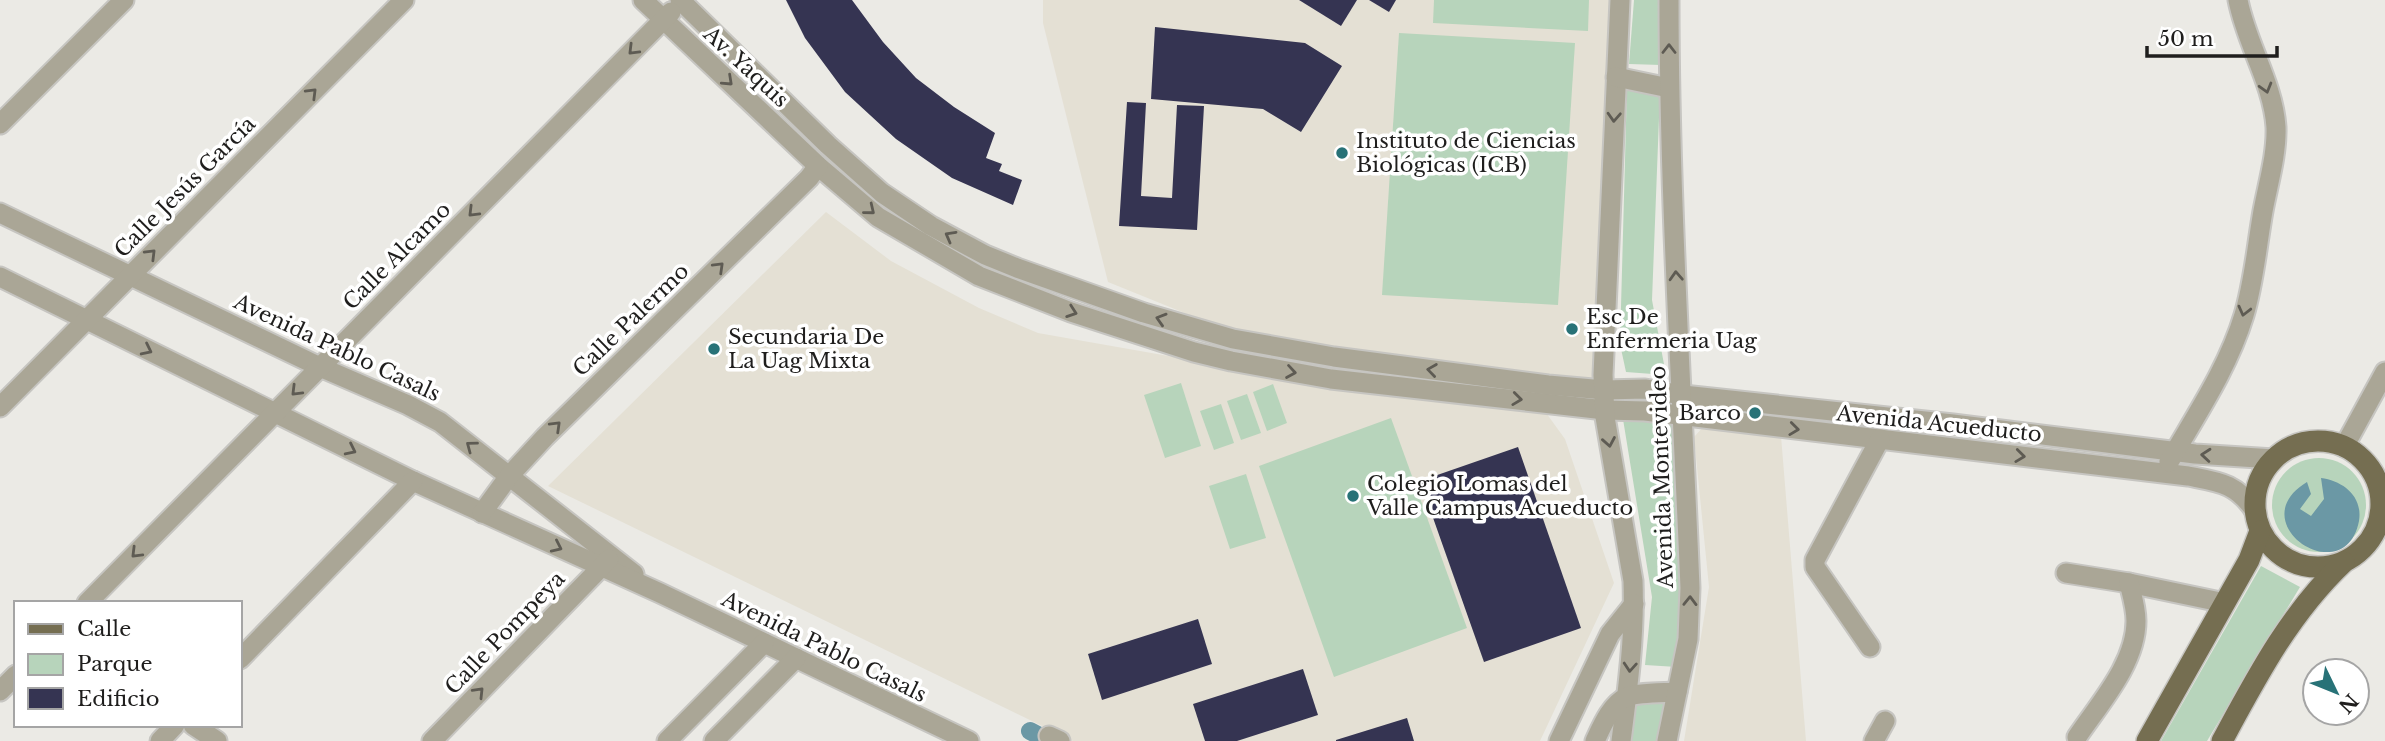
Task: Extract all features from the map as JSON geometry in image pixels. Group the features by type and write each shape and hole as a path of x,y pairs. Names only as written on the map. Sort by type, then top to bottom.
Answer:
{"main road":[{"path":"2147,741 2255,547 2258,521 2255,496 2265,470 2284,451 2307,442 2320,441 2344,447 2377,470 2381,524 2359,551 2320,585 2296,614 2257,676 2222,741"},
{"path":"2258,521 2276,552 2298,564 2322,567 2346,560"}],"street":[{"path":"0,124 124,0"},
{"name":"Calle Jesús García","path":"0,407 404,0"},
{"name":"Av. Yaquis","path":"643,0 818,166 878,217 979,276 1071,312 1194,352"},
{"name":"Avenida Montevideo","path":"1620,0 1604,390 1633,581 1634,604 1621,741"},
{"name":"Avenida Montevideo","path":"1668,741 1688,639 1690,613 1683,395 1675,272 1669,0"},
{"path":"2163,473 2223,366 2245,314 2271,166 2276,126 2254,47 2242,22 2238,0"},
{"name":"Av. Yaquis","path":"680,1 828,145 897,204 985,255 1201,331"},
{"name":"Calle Alcamo","path":"89,601 680,1"},
{"path":"1616,77 1669,88"},
{"name":"Calle Palermo","path":"482,513 509,476 545,437 809,178 818,166"},
{"name":"Avenida Pablo Casals","path":"0,213 440,422 509,476 606,562"},
{"name":"Avenida Pablo Casals","path":"0,277 413,481 482,513 606,562 660,593 969,741"},
{"path":"1194,352 1201,331"},
{"name":"Avenida Acueducto","path":"1201,331 1335,357 1548,385 1604,390 1645,389 2175,452 2274,459"},
{"name":"Avenida Acueducto","path":"1194,352 1331,379 1605,410 1637,410 2209,480 2231,486 2244,494 2258,521"},
{"path":"2344,447 2385,372"},
{"path":"1830,433 1833,412"},
{"path":"1870,647 1815,567 1815,560 1880,439"},
{"path":"242,657 413,481"},
{"name":"Calle Pompeya","path":"432,741 606,562"},
{"path":"2066,573 2225,603"},
{"path":"2077,737 2119,674 2134,640 2136,619 2129,583"},
{"path":"1559,741 1610,634 1634,604"},
{"path":"667,741 764,643"},
{"path":"714,741 796,659"},
{"path":"0,691 14,677"},
{"path":"1595,741 1604,722 1627,696 1677,692"},
{"path":"1874,741 1885,721"},
{"path":"923,741 936,725"},
{"path":"160,741 173,727"},
{"path":"196,727 216,741"}],"shaded area":[{"name":"Instituto de Ciencias Biológicas (ICB)","path":"1043,0 1617,0 1593,380 1234,333 1108,282 1043,23"},
{"path":"826,212 891,261 979,308 1038,333 1338,386 1544,410 1565,439 1614,583 1540,741 1073,741 548,486"},
{"path":"1704,426 1781,436 1806,741 1684,741 1709,587 1694,437"}],"green space":[{"path":"1434,0 1589,0 1588,31 1433,23"},
{"path":"1634,0 1664,0 1661,65 1629,64"},
{"path":"1399,33 1575,43 1558,305 1382,295"},
{"path":"1627,86 1660,92 1652,300 1666,375 1626,372 1620,344"},
{"path":"1181,383 1201,446 1165,458 1144,395"},
{"path":"1273,384 1287,423 1267,431 1253,392"},
{"path":"1247,394 1261,433 1241,440 1227,401"},
{"path":"1221,404 1234,443 1214,450 1200,411"},
{"path":"1622,413 1674,420 1686,578 1677,667 1645,665 1652,597"},
{"path":"1391,418 1467,628 1334,677 1259,466"},
{"path":"2319,458 2337,462 2352,472 2362,487 2366,505 2362,523 2352,538 2337,548 2319,552 2301,548 2286,538 2276,523 2272,505 2276,487 2286,472 2301,462"},
{"path":"1246,474 1266,538 1230,549 1209,486"},
{"path":"2261,566 2300,587 2207,741 2161,741"},
{"path":"1672,697 1663,741 1629,741 1636,700"}],"water":[{"path":"2321,478 2344,486 2358,504 2359,521 2350,542 2335,551 2318,551 2302,544 2290,531 2284,516 2289,498 2307,482 2311,494 2300,509 2311,516 2324,499"}],"building":[{"path":"786,0 852,0 883,42 916,78 995,133 986,158 1002,164 999,171 1022,180 1013,205 952,178 896,139 845,92 805,38"},
{"path":"1299,0 1357,0 1341,26"},
{"path":"1369,0 1396,0 1389,12"},
{"path":"1155,27 1305,43 1342,66 1301,132 1263,109 1151,99"},
{"path":"1127,102 1146,103 1141,196 1172,198 1177,105 1204,106 1197,230 1119,226"},
{"path":"1518,447 1581,628 1484,662 1420,481"},
{"path":"1198,619 1212,664 1102,700 1088,654"},
{"path":"1303,669 1318,715 1237,741 1205,741 1193,704"},
{"path":"1407,718 1414,741 1336,741 1336,740"}],"waterway":[{"path":"1030,731 1049,741"}],"place":[{"name":"Instituto de Ciencias Biológicas (ICB)","path":"1342,153"},
{"name":"Esc De Enfermeria Uag","path":"1572,329"},
{"name":"Secundaria De La Uag Mixta","path":"714,349"},
{"name":"Barco","path":"1755,413"},
{"name":"Colegio Lomas del Valle Campus Acueducto","path":"1353,496"}]}
